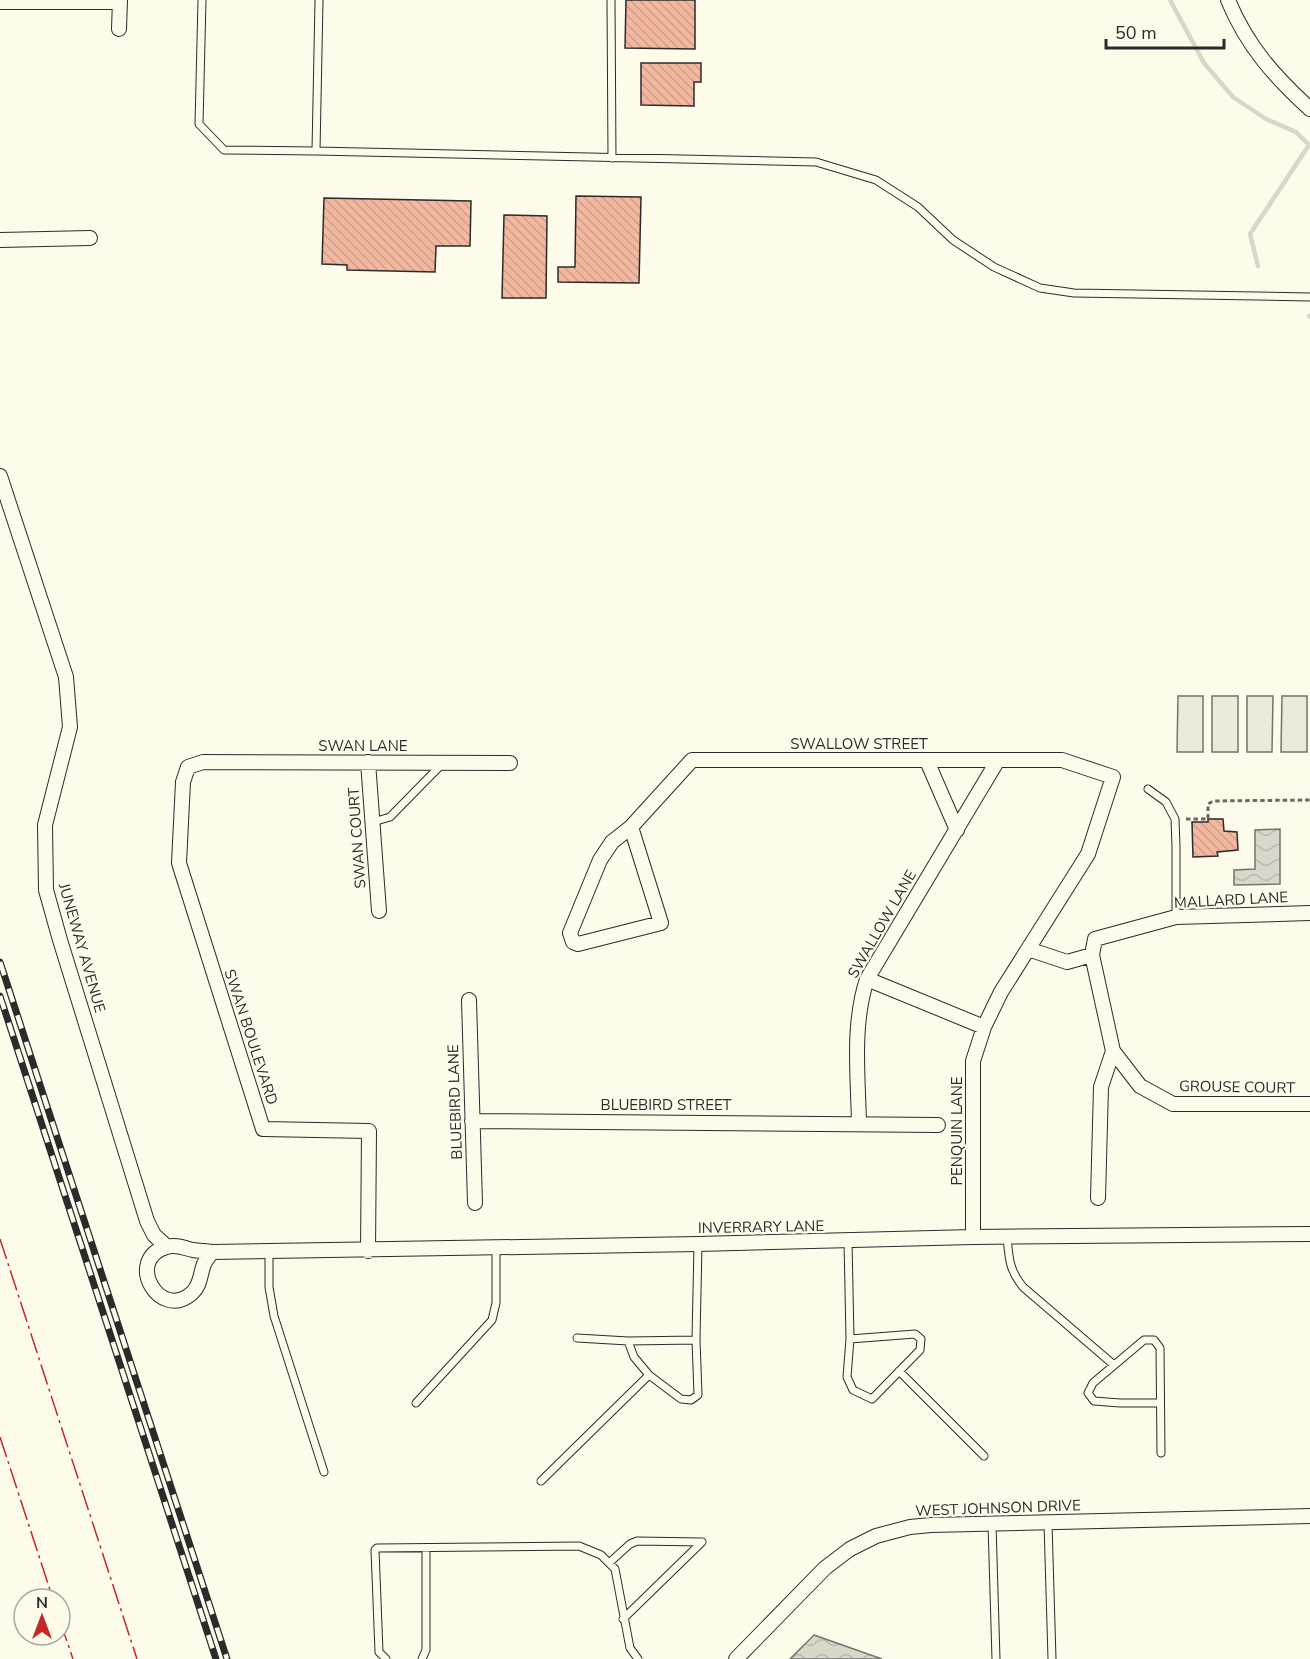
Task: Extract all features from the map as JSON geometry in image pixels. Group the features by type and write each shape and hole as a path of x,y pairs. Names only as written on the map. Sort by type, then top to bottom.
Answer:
{"street":[{"path":"1228,0 1234,15 1256,52 1281,83 1310,109"},
{"path":"0,2 120,1 119,29"},
{"path":"0,240 90,238"},
{"name":"JUNEWAY AVENUE","path":"0,476 66,677 70,727 45,825 46,890 147,1221 154,1235 167,1246"},
{"name":"SWALLOW STREET","path":"631,827 661,923 578,944 573,942 570,933 600,860 612,842 631,827 692,760 1062,760 1113,777"},
{"name":"SWALLOW LANE","path":"859,1123 857,1034 861,999 867,979 998,760"},
{"path":"927,761 957,830"},
{"name":"SWAN LANE","path":"195,912 179,863 183,782 188,767 203,762 510,763"},
{"name":"SWAN COURT","path":"368,762 380,911"},
{"name":"PENQUIN LANE","path":"973,1237 973,1061 984,1027 1001,992 1088,854 1113,777"},
{"name":"SWAN BOULEVARD","path":"195,912 263,1128 369,1131 368,1251"},
{"name":"MALLARD LANE","path":"1092,955 1095,939 1176,917 1310,913"},
{"path":"1028,949 1067,962 1092,955 1113,1051 1101,1087 1098,1198"},
{"path":"867,979 984,1027"},
{"name":"BLUEBIRD LANE","path":"469,1000 475,1203"},
{"name":"GROUSE COURT","path":"1113,1051 1140,1086 1173,1104 1310,1104"},
{"name":"BLUEBIRD STREET","path":"472,1121 938,1125"},
{"name":"INVERRARY LANE","path":"167,1246 176,1245 212,1252 368,1251 1007,1236 1310,1234"},
{"path":"167,1246 158,1250 152,1257 148,1264 147,1274 149,1285 155,1292 164,1298 174,1300 186,1298 194,1292 199,1285 205,1262 212,1252"},
{"name":"WEST JOHNSON DRIVE","path":"736,1659 825,1568 850,1549 876,1536 910,1527 1310,1516"}],"lane":[{"path":"202,0 199,124 224,150 816,162 876,180 918,207 953,240 994,267 1040,288 1074,293 1310,297"},
{"path":"316,151 319,0"},
{"path":"611,0 612,158"},
{"path":"373,822 390,818 443,763"},
{"path":"1148,789 1166,802 1175,819 1176,917"},
{"path":"1007,1236 1010,1264 1015,1277 1023,1287 1114,1365"},
{"path":"848,1241 850,1339 847,1377 853,1390 872,1399 920,1350 921,1339 915,1334 850,1339"},
{"path":"628,1341 634,1358 649,1375 681,1399 691,1400 698,1395 696,1340 698,1244"},
{"path":"416,1403 492,1320 496,1302 496,1248"},
{"path":"270,1251 270,1287 274,1316 324,1472"},
{"path":"577,1338 628,1341 696,1340"},
{"path":"1160,1403 1094,1401 1088,1393 1093,1383 1144,1340 1154,1340 1160,1348 1161,1453"},
{"path":"899,1371 984,1456"},
{"path":"541,1481 649,1375"},
{"path":"1048,1522 1052,1659"},
{"path":"992,1524 996,1659"},
{"path":"609,1563 630,1544 637,1541 702,1542 623,1619"},
{"path":"386,1659 379,1652 375,1550 377,1548 579,1546 601,1555 615,1569 630,1648 638,1659"},
{"path":"422,1659 426,1650 426,1548"}],"path":[{"path":"1175,819 1208,819 1208,804 1213,801 1310,800"}],"shaded area":[{"path":"1178,696 1203,696 1203,752 1177,752"},
{"path":"1212,696 1238,696 1238,752 1212,752"},
{"path":"1247,696 1273,696 1272,752 1247,752"},
{"path":"1282,696 1307,696 1307,752 1281,752"}],"water":[{"path":"1280,829 1280,884 1234,885 1234,870 1255,869 1255,830"},
{"path":"814,1635 882,1659 790,1659"}],"building":[{"path":"626,0 695,0 695,49 625,48"},
{"path":"641,63 701,63 701,82 694,82 694,106 641,105"},
{"path":"576,196 641,197 639,283 558,282 558,267 575,267"},
{"path":"324,198 471,201 470,246 436,246 435,272 347,270 347,265 322,264"},
{"path":"504,215 547,216 546,298 502,298"},
{"path":"1208,819 1223,819 1224,831 1237,832 1238,850 1217,852 1218,856 1193,857 1192,822 1208,822"}],"waterway":[{"path":"1170,0 1204,63 1233,97 1266,119 1296,132 1309,145 1250,234 1258,266"}],"railway":[{"path":"0,962 227,1659"},
{"path":"0,996 216,1659"}],"power":[{"path":"0,1239 137,1659"},
{"path":"0,1437 49,1587"},
{"path":"69,1647 73,1659"}]}
